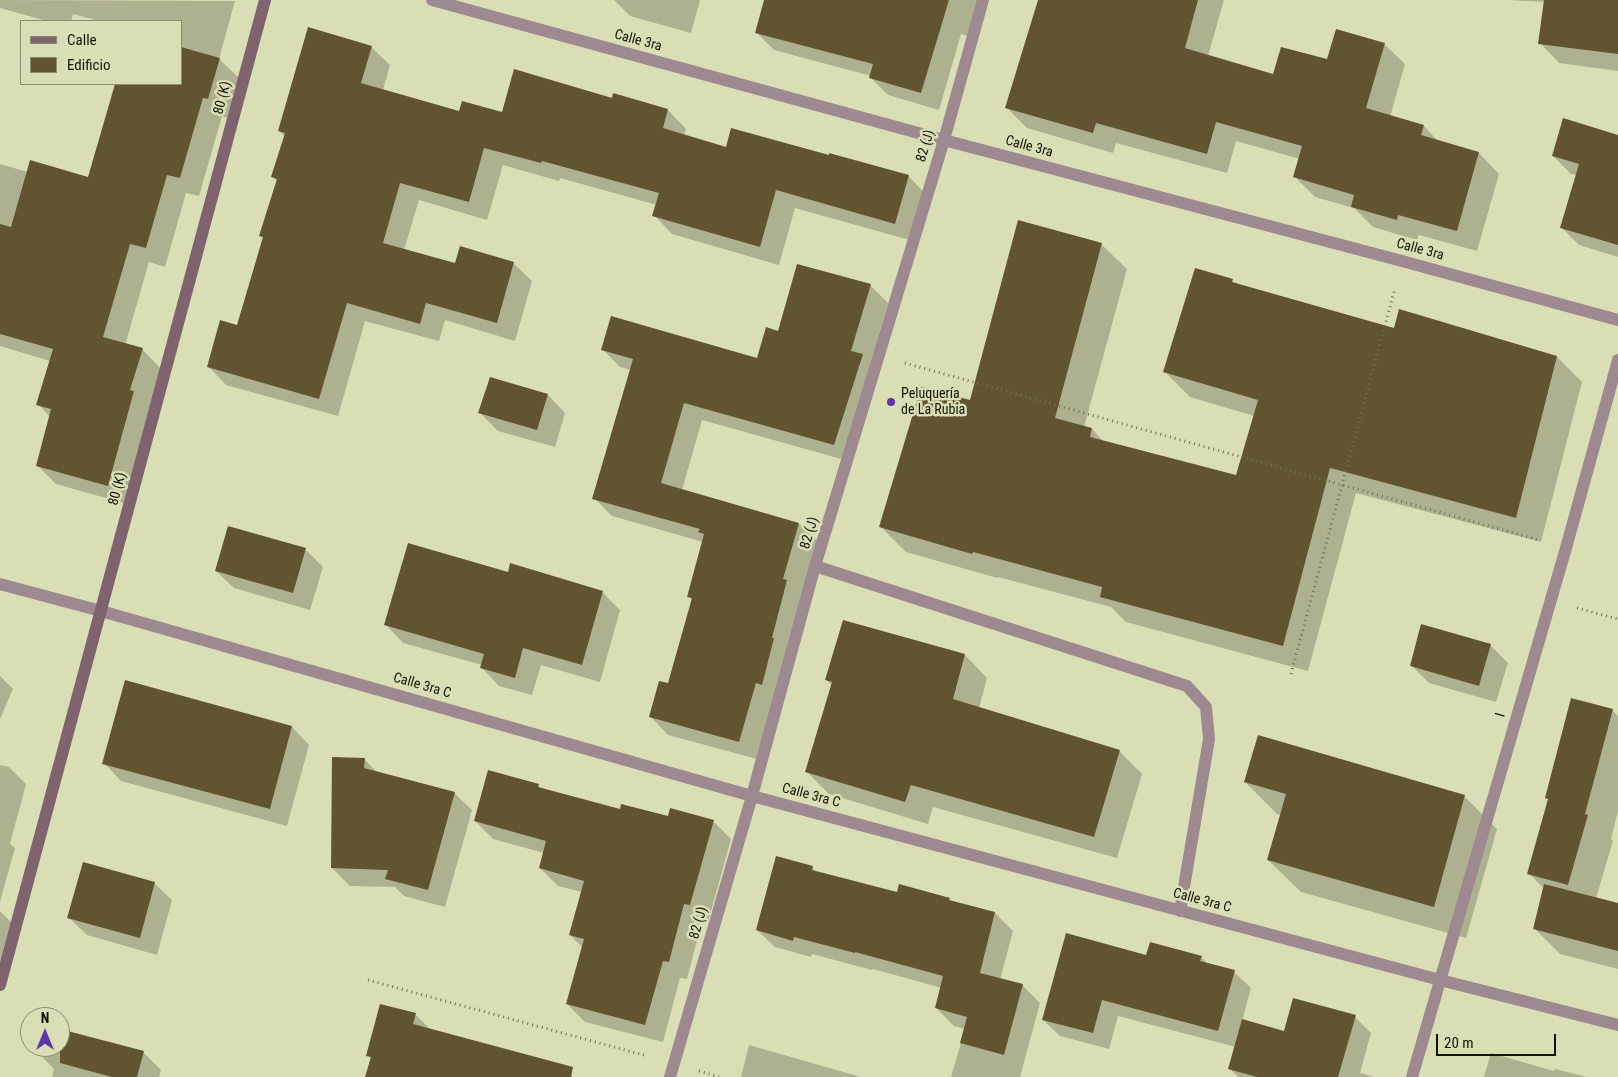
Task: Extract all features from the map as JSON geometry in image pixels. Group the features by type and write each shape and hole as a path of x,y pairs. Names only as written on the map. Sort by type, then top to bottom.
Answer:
{"street":[{"name":"80 (K)","path":"0,986 265,0"},
{"name":"Calle 3ra","path":"432,0 944,140 1618,320"},
{"name":"82 (J)","path":"670,1077 752,796 815,566 944,140 983,0"},
{"name":"I","path":"1412,1077 1566,548 1618,360"},
{"path":"815,566 1187,686 1206,707 1209,738 1180,911"},
{"name":"Calle 3ra C","path":"0,584 752,796 1440,980 1618,1025"}],"path":[{"path":"1291,674 1402,261"},
{"path":"878,356 1566,548"},
{"path":"1550,600 1618,620"},
{"path":"368,980 719,1077"}],"building":[{"path":"764,0 949,0 921,93 869,78 873,64 755,33"},
{"path":"1038,0 1198,0 1185,48 1273,74 1281,47 1327,59 1336,29 1385,43 1366,108 1424,125 1421,135 1479,152 1457,231 1398,215 1397,220 1351,207 1354,195 1293,177 1302,146 1216,122 1207,154 1096,123 1093,133 1005,108"},
{"path":"1544,0 1618,0 1618,54 1538,44"},
{"path":"308,27 372,46 361,83 459,111 462,101 502,112 514,69 612,98 613,93 668,109 663,128 726,147 731,128 909,175 895,224 776,190 760,247 652,216 659,193 542,161 541,163 484,148 469,202 400,183 383,243 455,263 460,246 514,262 497,323 426,303 420,324 347,303 319,399 207,367 220,320 237,325 263,237 259,236 277,179 271,177 285,133 278,131"},
{"path":"182,47 220,58 208,99 203,98 180,178 167,175 146,248 130,244 103,337 143,348 130,390 134,391 108,486 36,466 51,409 36,405 53,349 0,334 0,224 11,227 30,160 88,177 115,85 182,85"},
{"path":"1563,118 1618,135 1618,245 1560,228 1579,164 1552,156"},
{"path":"1018,220 1102,243 1055,418 1092,428 1090,437 1236,475 1258,400 1163,372 1195,268 1233,279 1232,282 1394,328 1399,309 1557,356 1516,518 1330,468 1283,646 1100,597 1102,587 973,552 972,554 879,527 921,387 970,400"},
{"path":"797,264 871,284 851,351 863,354 834,445 684,403 661,483 799,523 783,579 787,580 762,685 756,683 739,742 649,717 659,681 668,683 692,598 687,597 704,534 698,532 700,529 592,499 633,359 601,350 611,316 757,358 766,327 778,331"},
{"path":"490,377 548,394 537,430 478,413"},
{"path":"228,526 306,548 293,593 215,571"},
{"path":"408,543 508,572 510,563 603,591 582,665 523,648 515,678 480,668 484,654 384,625"},
{"path":"843,620 965,654 953,699 1120,750 1094,837 911,785 905,802 805,772 832,682 825,680"},
{"path":"1421,624 1491,644 1479,686 1410,666"},
{"path":"125,680 292,726 270,809 102,764"},
{"path":"1571,698 1613,709 1585,814 1588,815 1568,885 1527,874 1548,799 1545,798"},
{"path":"1258,735 1465,795 1434,907 1267,860 1286,794 1244,782"},
{"path":"332,757 365,758 364,768 455,792 428,890 385,879 388,870 331,868"},
{"path":"488,770 539,784 538,787 620,809 621,804 668,816 670,808 714,820 690,905 684,904 669,962 663,961 645,1025 566,1004 584,939 569,935 584,881 539,868 546,841 474,821"},
{"path":"776,856 813,866 812,870 897,892 899,884 995,912 980,973 1023,984 1004,1055 960,1043 967,1017 935,1008 943,976 855,952 794,937 793,941 756,930"},
{"path":"83,862 155,882 140,938 67,918"},
{"path":"1544,884 1618,903 1618,951 1533,929"},
{"path":"1066,933 1146,955 1150,942 1202,956 1200,961 1235,970 1218,1031 1102,1000 1093,1033 1042,1020"},
{"path":"1293,998 1356,1015 1338,1077 1257,1077 1228,1069 1242,1019 1284,1031"},
{"path":"380,1004 416,1013 413,1024 573,1067 571,1077 365,1077 371,1057 366,1056"},
{"path":"70,1032 144,1051 137,1077 112,1077 60,1063 60,1057 70,1057"}],"place":[{"name":"Peluquería de La Rubia","path":"891,402"}]}
